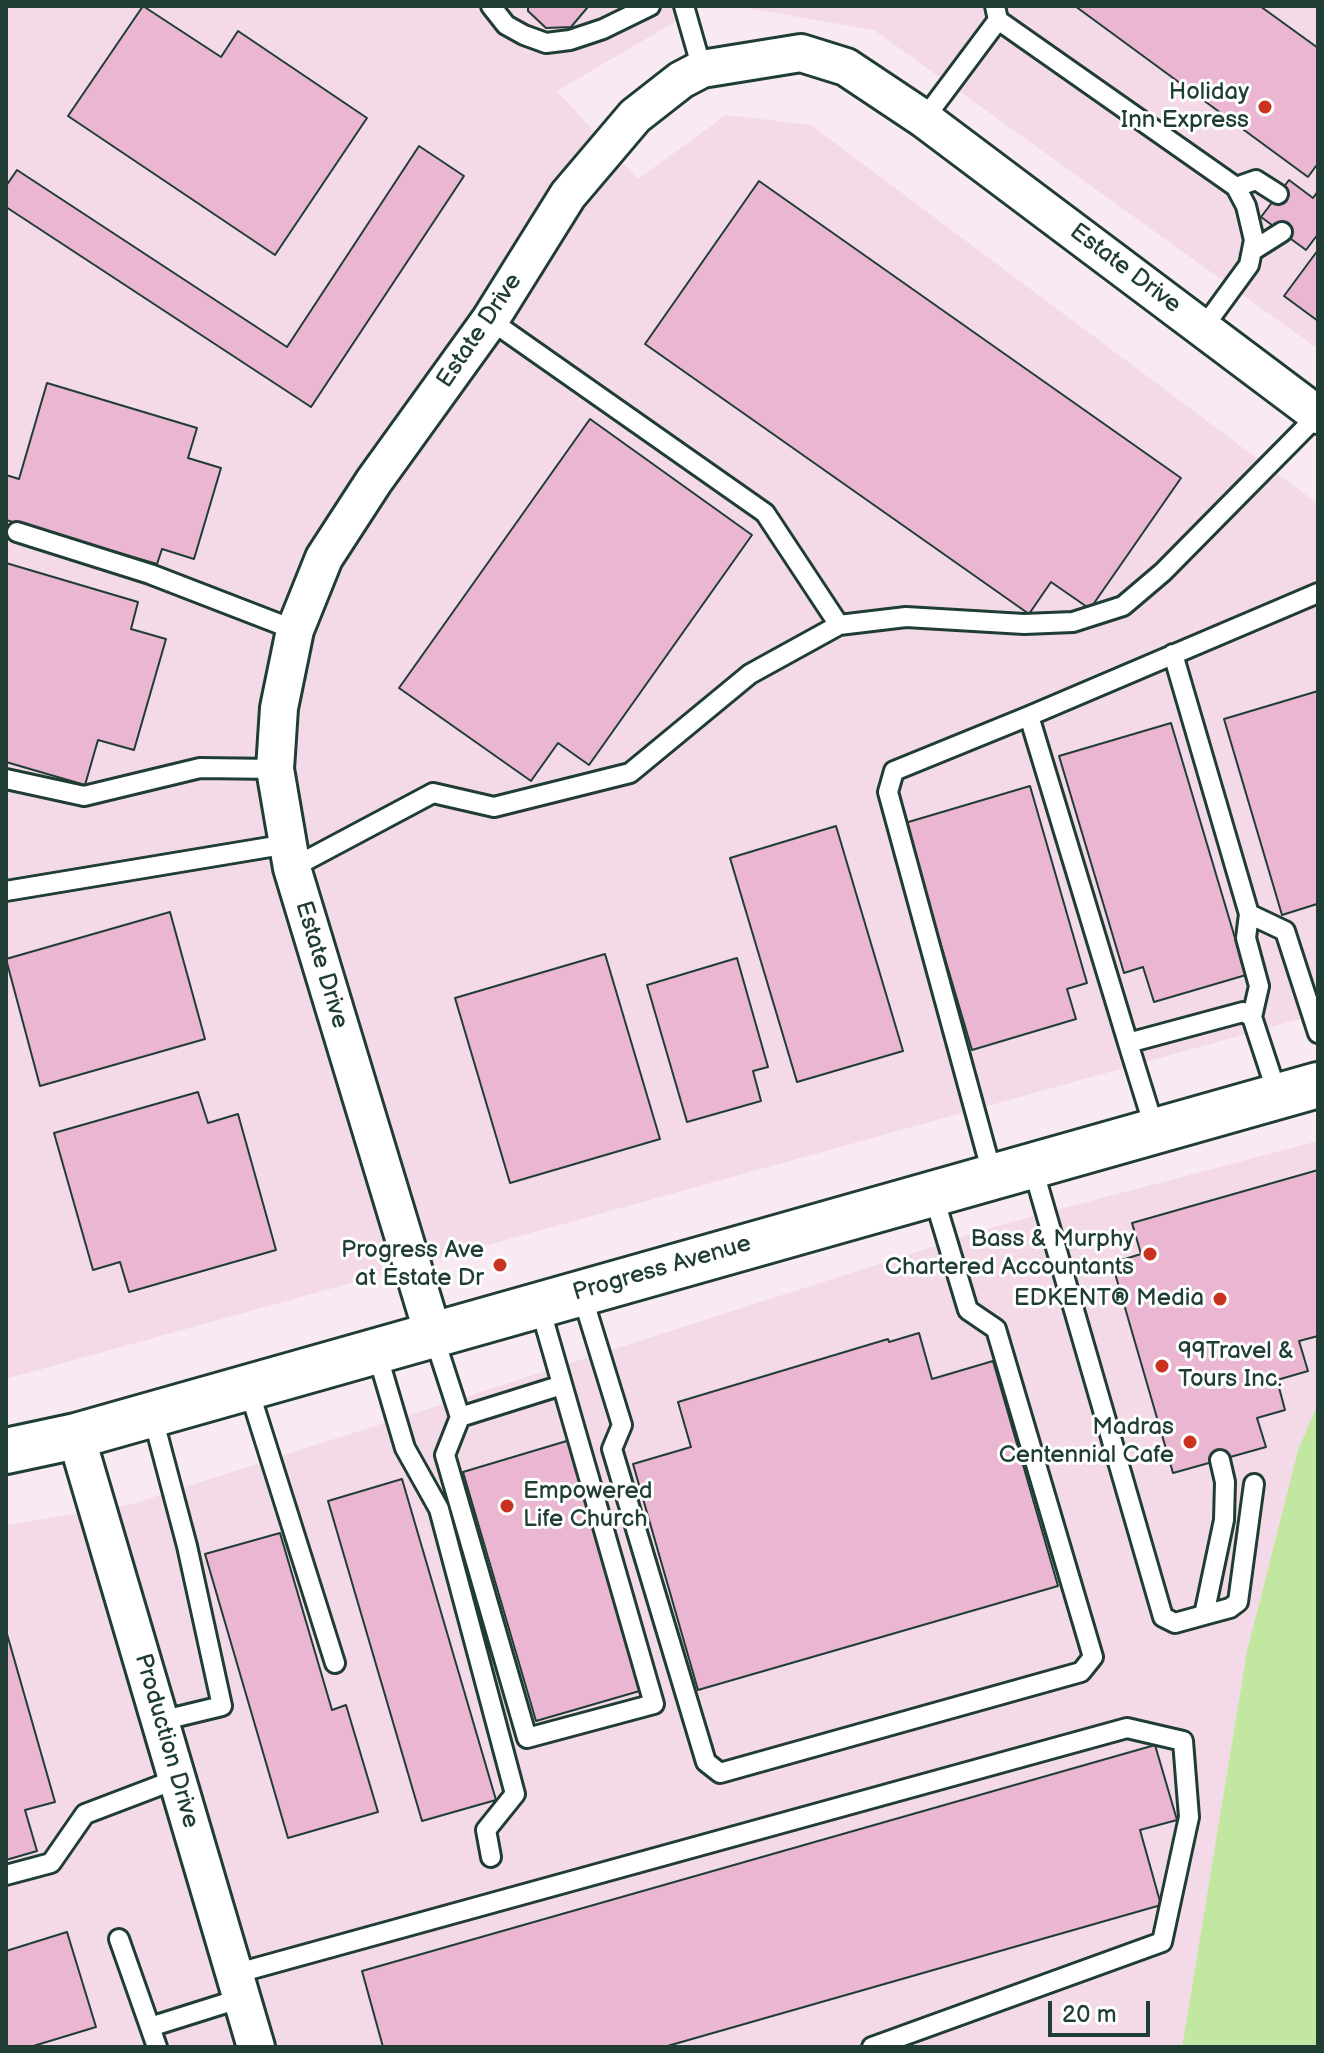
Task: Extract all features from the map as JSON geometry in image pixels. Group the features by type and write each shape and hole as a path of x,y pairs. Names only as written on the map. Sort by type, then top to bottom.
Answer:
{"main road":[{"name":"Progress Avenue","path":"6,1451 76,1436 1298,1090"}],"street":[{"name":"Estate Drive","path":"433,1334 290,856 275,769 279,708 295,630 324,558 374,481 490,320 577,183 635,116 681,80 702,69 801,53 846,67 924,119 1318,415"},
{"name":"Production Drive","path":"76,1436 256,2047"}],"lane":[{"path":"491,6 506,25 546,43 570,40 603,29 650,6"},
{"path":"684,6 702,69"},
{"path":"924,119 996,13 1236,187 1249,217 1254,240 1249,265 1203,328"},
{"path":"1236,187 1256,180 1278,194"},
{"path":"1252,251 1282,232"},
{"path":"490,320 765,513 839,625"},
{"path":"6,891 290,856 433,793 494,807 630,773 750,674 839,625 906,617 1024,624 1073,622 1123,606 1163,572 1318,415"},
{"path":"17,532 150,574 295,630"},
{"path":"1254,1484 1238,1602 1230,1608 1175,1623 1163,1617 888,792 894,771 1318,593"},
{"path":"1173,654 1249,914 1246,938 1259,986 1252,1017"},
{"path":"1029,716 1155,1131"},
{"path":"6,779 84,796 200,768 275,769"},
{"path":"1249,914 1285,931 1318,1033"},
{"path":"1128,1043 1243,1012 1252,1017 1298,1090"},
{"path":"581,1292 622,1425 612,1449 706,1762 720,1773 1081,1672 1093,1657 996,1329 968,1310 933,1193"},
{"path":"433,1334 460,1417 445,1455 527,1738 654,1704 539,1304"},
{"path":"376,1350 405,1448 439,1509 515,1794 486,1830 491,1857"},
{"path":"460,1417 562,1385"},
{"path":"248,1387 335,1663"},
{"path":"152,1414 187,1546 222,1706 160,1721"},
{"path":"1204,1615 1224,1520 1225,1482 1220,1460"},
{"path":"150,2027 238,1986 1127,1728 1183,1741 1189,1817 1162,1942 872,2047"},
{"path":"6,1875 51,1863 85,1814 177,1779"},
{"path":"119,1939 157,2047"}],"shaded area":[{"path":"6,6 702,6 557,91 638,179 726,115 811,125 1318,504 1318,1014 6,1379"},
{"path":"735,6 1318,6 1318,349 874,30"},
{"path":"1318,1141 1318,1403 1298,1450 1247,1651 1182,2047 6,2047 6,1525 129,1505 1000,1225"}],"green space":[{"path":"1318,1403 1318,2047 1182,2047 1247,1651 1298,1450"}],"building":[{"path":"143,6 221,57 238,31 367,118 275,255 68,116"},
{"path":"528,6 587,8 571,27 546,28 528,11"},
{"name":"Holiday Inn Express","path":"1075,6 1260,6 1318,48 1318,167 1308,177"},
{"path":"419,146 464,176 311,407 6,207 6,186 17,170 287,347"},
{"name":"Holiday Inn Express","path":"1289,180 1313,198 1318,191 1318,234 1306,250 1261,217"},
{"path":"759,181 1181,478 1090,609 1051,582 1029,614 645,344"},
{"path":"1318,250 1318,321 1284,296"},
{"path":"47,383 197,428 188,458 221,468 194,559 162,549 157,564 6,520 6,475 19,479"},
{"path":"590,419 752,535 589,765 558,743 531,781 399,688"},
{"path":"6,563 138,602 131,629 166,639 134,750 98,740 85,785 6,762"},
{"path":"1318,691 1318,908 1317,904 1282,915 1224,719"},
{"path":"1171,723 1246,975 1154,1002 1143,967 1124,973 1059,756"},
{"path":"1030,786 1087,983 1067,989 1076,1019 972,1050 905,823"},
{"path":"836,826 903,1051 797,1082 730,858"},
{"path":"170,912 205,1039 40,1086 6,959"},
{"path":"605,954 660,1139 510,1183 455,998"},
{"path":"737,958 768,1067 753,1071 761,1101 687,1122 647,985"},
{"path":"198,1092 208,1123 238,1114 276,1250 129,1292 120,1262 93,1270 54,1133"},
{"name":"EDKENT® Media","path":"1318,1170 1318,1336 1299,1341 1308,1371 1277,1380 1285,1410 1257,1418 1266,1447 1173,1473 1112,1263 1141,1254 1132,1223"},
{"path":"919,1333 932,1379 993,1361 1058,1586 698,1690 633,1464 691,1447 678,1402 888,1339 889,1342"},
{"path":"570,1440 643,1690 536,1721 463,1472"},
{"path":"402,1479 496,1800 422,1821 328,1501"},
{"path":"280,1533 332,1710 346,1705 378,1812 288,1838 205,1554"},
{"path":"7,1634 55,1802 25,1810 37,1851 6,1860"},
{"path":"1155,1745 1177,1820 1140,1830 1161,1905 664,2047 383,2047 362,1971"},
{"path":"67,1932 96,2027 30,2047 6,2047 6,1951"}],"place":[{"name":"Holiday Inn Express","path":"1265,107"},
{"name":"Bass & Murphy Chartered Accountants","path":"1150,1254"},
{"name":"Progress Ave at Estate Dr","path":"500,1265"},
{"name":"EDKENT® Media","path":"1220,1299"},
{"name":"99Travel & Tours Inc.","path":"1162,1366"},
{"name":"Madras Centennial Cafe","path":"1190,1442"},
{"name":"Empowered Life Church","path":"507,1506"}]}
